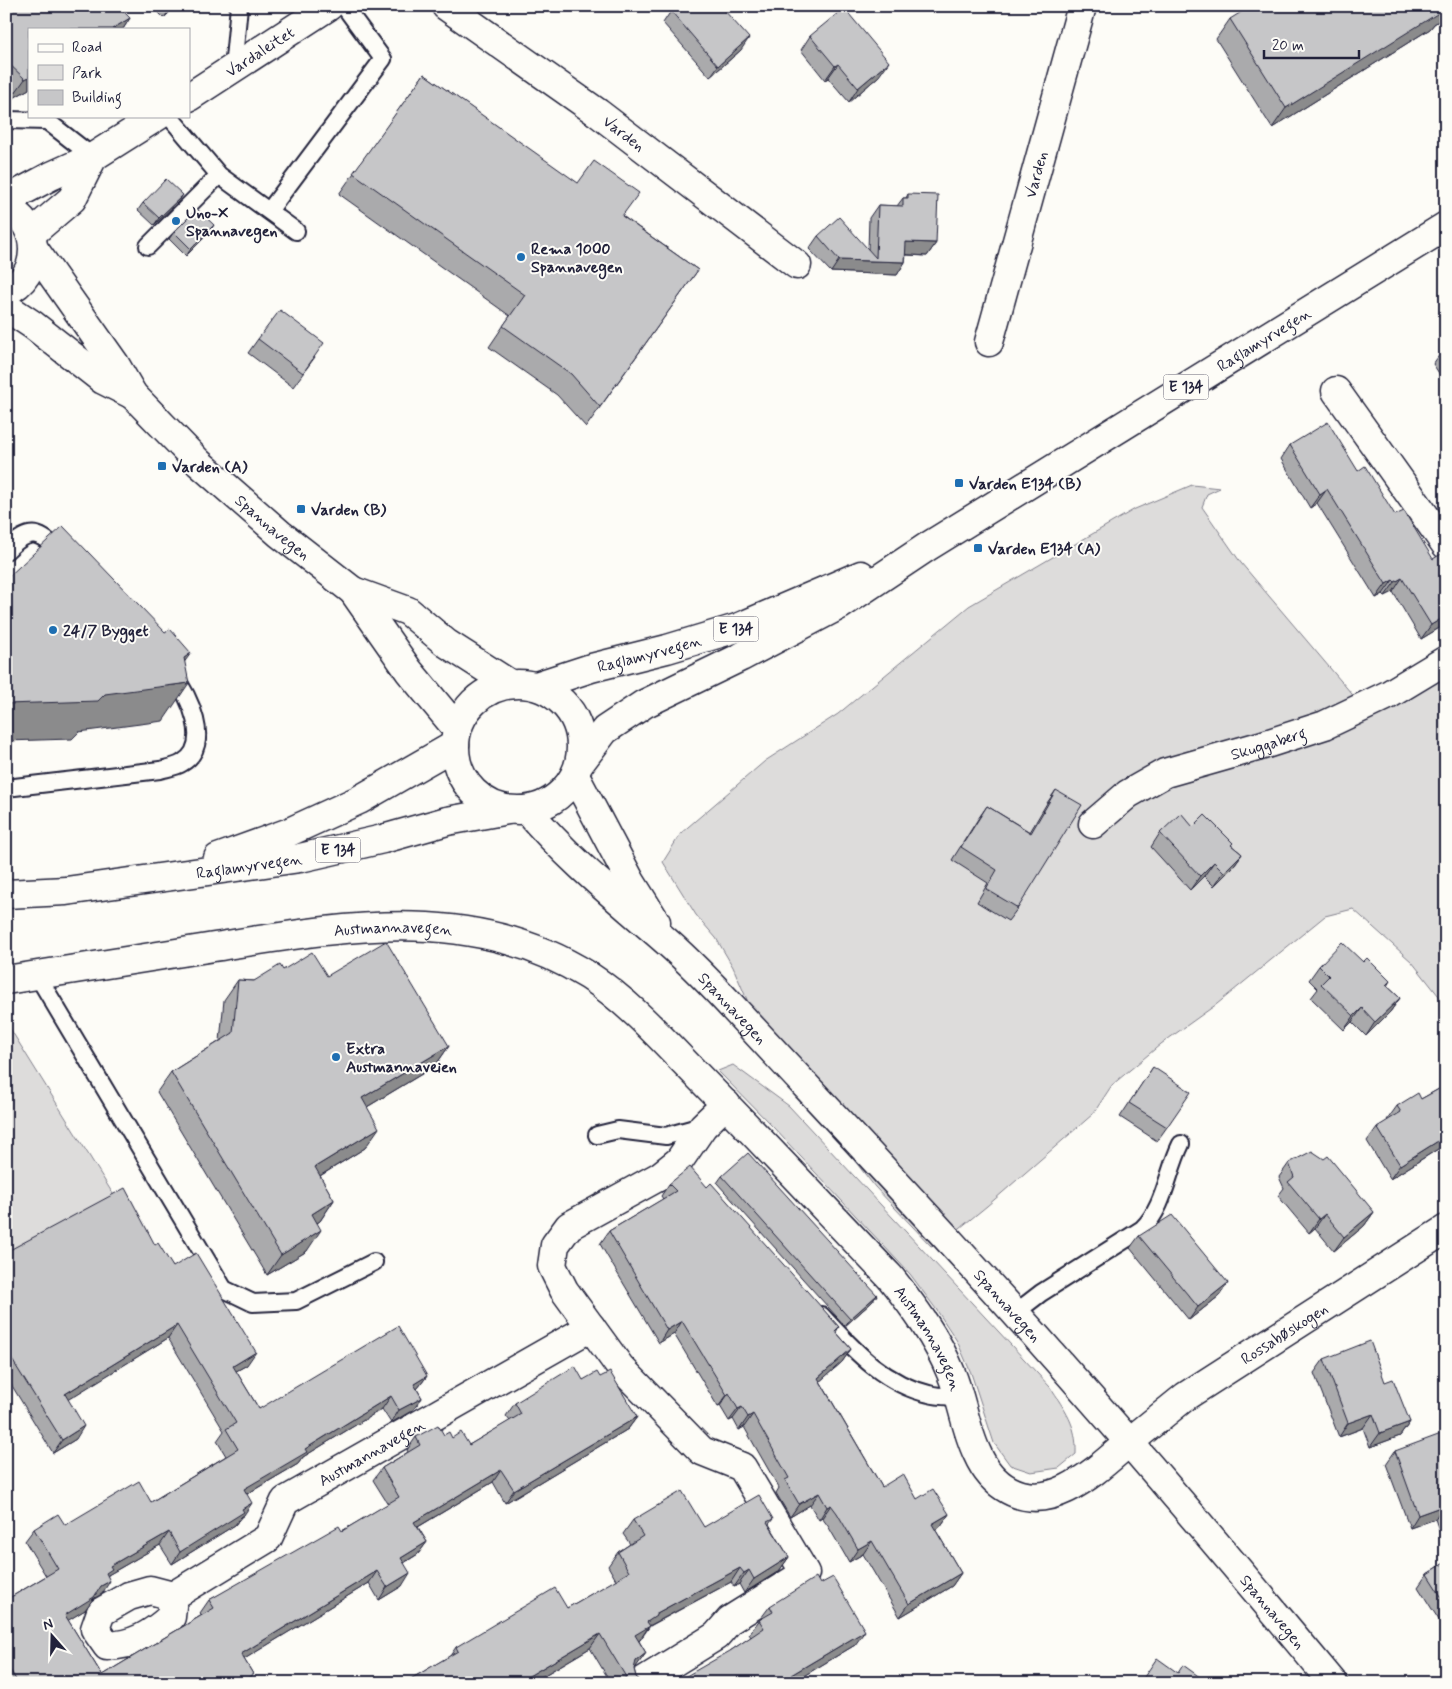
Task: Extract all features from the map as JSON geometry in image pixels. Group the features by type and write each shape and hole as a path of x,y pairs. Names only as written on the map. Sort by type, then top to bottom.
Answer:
{"main road":[{"name":"Vardaleitet","path":"190,96 329,6"},
{"name":"Varden","path":"446,6 598,113 797,265"},
{"name":"Varden","path":"989,342 1082,6"},
{"path":"6,200 50,176 93,157 155,118"},
{"path":"6,291 24,278 32,264 33,242 72,199 93,157"},
{"name":"Spannavegen","path":"6,208 24,221 33,242 115,364 133,395 199,463 280,534 353,591 456,737"},
{"name":"Raglamyrvegen","path":"578,769 605,730 644,704 741,657 840,605 927,547 1446,226"},
{"name":"Spannavegen","path":"6,307 33,325 103,380 133,395"},
{"path":"1336,392 1446,546"},
{"name":"Raglamyrvegen","path":"523,685 667,649 737,628 927,547"},
{"name":"Spannavegen","path":"353,591 408,610 446,643 523,685"},
{"name":"Skuggaberg","path":"1093,824 1128,794 1166,773 1325,725 1388,695 1446,660"},
{"path":"523,685 553,694 568,708 578,724 582,743 578,769"},
{"name":"E 134","path":"456,737 465,712 477,699 492,690 523,685"},
{"path":"456,737 457,763 464,780 476,794 491,805 518,810"},
{"name":"Raglamyrvegen","path":"165,878 287,833 359,800 456,737"},
{"name":"Spannavegen","path":"578,769 630,882 668,943"},
{"name":"E 134","path":"518,810 547,804 558,796 578,769"},
{"name":"Spannavegen","path":"518,810 618,901 668,943 734,1009 1015,1313 1216,1543 1333,1683"},
{"name":"Raglamyrvegen","path":"6,894 66,891 300,858 383,839 447,821 518,810"},
{"name":"Austmannavegen","path":"6,980 352,927 416,925 497,937 544,953 588,976 622,1001 726,1104 890,1277 911,1304 942,1352 960,1397 977,1454 997,1483 1015,1493 1032,1497 1052,1494 1072,1486 1089,1476 1128,1443"},
{"path":"640,1683 716,1636 730,1620 805,1573 742,1467 702,1450 620,1368 564,1290 552,1266 555,1245 569,1226 660,1176 679,1161 703,1126 726,1104"},
{"name":"Rossabøskogen","path":"1128,1443 1186,1396 1446,1229"},
{"name":"Austmannavegen","path":"173,1596 268,1538 285,1501 591,1327"}],"lane":[{"path":"234,69 239,6"},
{"path":"269,211 383,59 344,6"},
{"path":"171,118 220,175 296,230"},
{"path":"6,120 47,120 93,157"},
{"path":"148,246 220,175"},
{"path":"6,551 18,539 33,534 43,535 76,568"},
{"path":"6,788 160,770 183,763 194,750 197,720 184,688 160,659"},
{"path":"37,975 224,1289 253,1303 296,1302 374,1262"},
{"path":"597,1135 618,1130 666,1136 703,1126"},
{"path":"1015,1313 1041,1293 1142,1229 1151,1221 1159,1206 1171,1164 1181,1144"},
{"path":"808,1300 854,1350 876,1370 902,1384 929,1394 960,1397"}],"green space":[{"path":"1192,485 1220,488 1207,494 1202,507 1241,563 1357,700 1446,662 1446,1005 1412,962 1353,909 1325,916 1217,1004 1161,1044 1112,1085 1093,1114 987,1206 944,1241 931,1246 875,1187 827,1125 778,1072 733,967 716,938 696,915 663,862 681,833 765,761 838,714 969,606 1135,509"},
{"path":"6,1022 118,1202 6,1260"},
{"path":"733,1065 789,1106 1050,1387 1069,1418 1076,1443 1076,1454 1059,1468 1031,1472 1010,1465 994,1443 971,1373 957,1341 936,1309 910,1274 718,1071"}],"building":[{"path":"6,6 118,6 130,18 114,28 28,28 28,78 25,79 6,61"},
{"path":"677,6 728,6 724,10 749,38 718,66 671,11"},
{"path":"1251,6 1445,6 1445,9 1286,108 1230,19"},
{"path":"844,8 889,62 858,88 838,64 835,66 810,36"},
{"path":"424,74 578,183 594,161 639,193 622,216 698,270 600,407 571,374 503,326 525,295 353,173"},
{"path":"166,179 183,195 159,218 143,203"},
{"path":"908,194 938,195 936,243 906,242 905,262 839,260 818,236 839,217 876,258 878,205 903,206 903,198 908,198"},
{"path":"197,209 214,225 191,249 174,232"},
{"path":"280,310 324,343 303,373 258,339"},
{"path":"1328,422 1358,471 1365,466 1395,515 1404,511 1433,559 1441,554 1446,562 1446,616 1431,625 1402,578 1386,584 1327,489 1320,494 1290,445"},
{"path":"63,526 165,632 170,629 191,653 184,658 189,683 105,694 98,701 6,704 6,579"},
{"path":"1056,790 1082,805 1018,908 986,889 997,870 961,847 987,806 1031,833"},
{"path":"1181,813 1193,827 1205,815 1233,843 1231,845 1242,854 1224,872 1214,862 1200,876 1160,833"},
{"path":"386,941 449,1046 362,1098 379,1128 315,1167 334,1200 312,1214 321,1230 281,1255 171,1072 233,1033 238,980 254,981 280,965 283,970 312,952 327,976"},
{"path":"1342,942 1363,962 1367,958 1390,981 1386,985 1400,998 1375,1022 1362,1008 1354,1016 1321,984 1329,976 1319,966"},
{"path":"1153,1067 1191,1092 1167,1127 1129,1103"},
{"path":"1446,1085 1446,1136 1400,1165 1377,1127 1401,1112 1397,1106 1418,1093 1421,1099"},
{"path":"1312,1151 1324,1159 1328,1156 1374,1212 1344,1237 1325,1214 1319,1219 1288,1182 1294,1177 1289,1163"},
{"path":"748,1153 877,1295 850,1319 722,1176"},
{"path":"690,1167 707,1187 711,1183 839,1327 835,1331 851,1349 818,1378 882,1487 903,1474 917,1499 933,1489 949,1514 932,1524 961,1573 909,1604 872,1541 858,1549 837,1513 831,1505 827,1507 819,1493 799,1504 785,1480 789,1478 753,1414 748,1417 742,1407 738,1409 729,1393 727,1395 682,1321 667,1330 609,1231 676,1191 669,1184"},
{"path":"125,1188 155,1245 158,1243 173,1267 196,1253 256,1352 233,1366 259,1409 398,1326 427,1376 414,1384 422,1398 399,1410 391,1396 305,1449 307,1452 244,1489 252,1503 242,1509 244,1512 180,1552 169,1532 110,1566 112,1569 106,1573 110,1581 101,1586 94,1597 65,1615 102,1675 214,1608 209,1600 339,1526 342,1531 399,1497 382,1468 420,1445 416,1437 438,1425 444,1435 449,1432 452,1438 461,1432 469,1445 521,1414 515,1403 575,1366 583,1380 597,1372 600,1377 610,1372 637,1417 514,1490 501,1470 414,1522 427,1542 401,1558 410,1573 387,1587 377,1571 241,1654 253,1674 240,1683 18,1683 6,1663 6,1600 58,1569 34,1529 58,1514 65,1525 139,1481 151,1502 238,1449 226,1429 236,1423 177,1325 65,1394 84,1426 62,1440 6,1350 6,1305 8,1304 6,1301 6,1252"},
{"path":"1172,1215 1228,1283 1198,1307 1139,1236"},
{"path":"1370,1341 1385,1382 1393,1379 1410,1422 1380,1433 1373,1414 1348,1423 1324,1359"},
{"path":"1441,1434 1446,1448 1446,1513 1443,1506 1418,1515 1395,1451"},
{"path":"682,1491 704,1527 759,1495 773,1519 767,1522 789,1557 754,1579 749,1570 744,1573 740,1568 655,1614 656,1616 647,1622 650,1626 635,1635 646,1653 636,1661 634,1669 636,1677 643,1683 617,1683 626,1677 600,1634 517,1683 411,1683 409,1680 458,1651 456,1647 555,1588 567,1608 629,1572 618,1552 643,1536 633,1520"},
{"path":"1446,1562 1446,1604 1427,1574"},
{"path":"816,1577 820,1584 833,1577 865,1631 791,1675 796,1683 674,1683 730,1651 764,1628 759,1620 773,1612 770,1606"},
{"path":"1157,1658 1178,1673 1183,1665 1208,1683 1140,1683"}],"place":[{"name":"Uno-X Spannavegen","path":"176,221"},
{"name":"Rema 1000 Spannavegen","path":"521,257"},
{"name":"Varden (A)","path":"162,466"},
{"name":"Varden E134 (B)","path":"959,483"},
{"name":"Varden (B)","path":"301,509"},
{"name":"Varden E134 (A)","path":"978,548"},
{"name":"24/7 Bygget","path":"53,630"},
{"name":"Extra Austmannaveien","path":"336,1057"}]}
